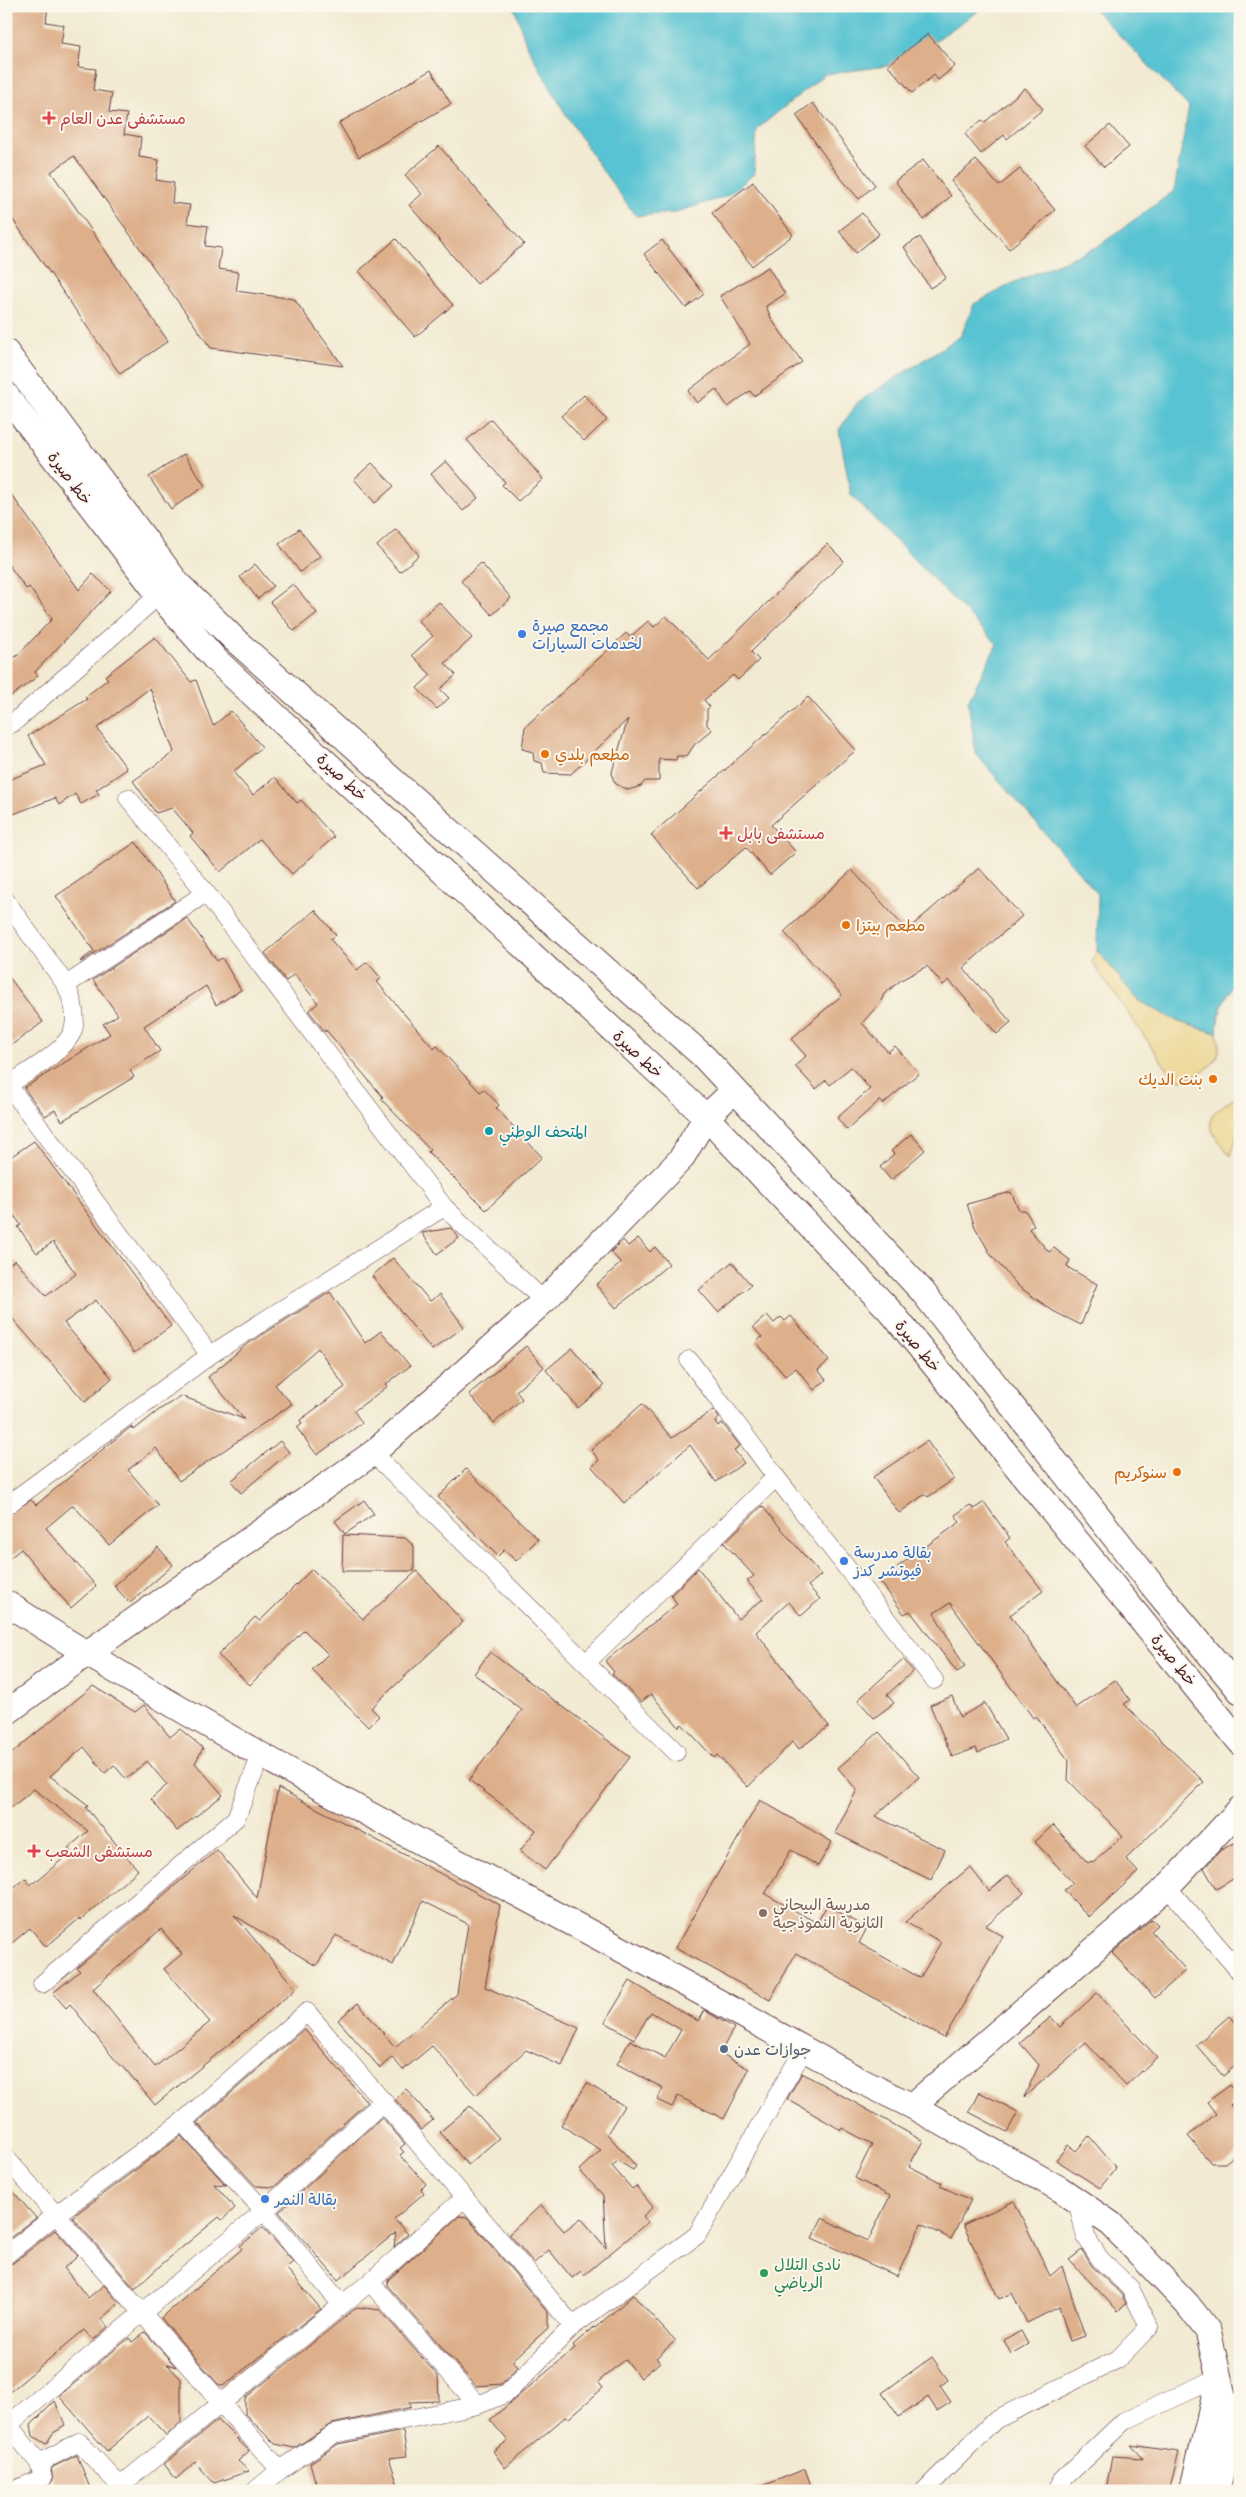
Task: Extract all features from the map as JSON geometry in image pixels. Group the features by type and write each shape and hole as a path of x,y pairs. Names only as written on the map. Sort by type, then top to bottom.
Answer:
{"street":[{"name":"خط صيرة","path":"6,352 216,660 706,1118 892,1313 1240,1742"},
{"name":"خط صيرة","path":"6,395 168,589 236,640 702,1056 922,1291 1156,1590 1240,1691"},
{"path":"6,726 13,723 168,589"},
{"path":"128,798 206,893 444,1207 544,1301"},
{"path":"66,985 206,893"},
{"path":"6,901 66,985 73,1000 74,1029 64,1045 7,1086 210,1355"},
{"path":"6,1713 86,1654 373,1453 544,1301 681,1159 706,1118 734,1091"},
{"path":"6,1506 210,1355 444,1207"},
{"path":"689,1360 776,1477 934,1680"},
{"path":"373,1453 587,1662 676,1752"},
{"path":"587,1662 776,1477"},
{"path":"6,1603 86,1654 261,1755 804,2048 859,2080 912,2106 1077,2201 1111,2224 1187,2304 1208,2331 1231,2430 1217,2491"},
{"path":"42,1984 236,1818 261,1755"},
{"path":"912,2106 1167,1887 1240,1810"},
{"path":"1167,1887 1240,1972"},
{"path":"6,2255 57,2214 182,2122 307,2012 573,2326"},
{"path":"255,2491 280,2470 334,2434 478,2405 507,2393 573,2326 697,2235 804,2048"},
{"path":"12,2491 43,2478 39,2463 7,2424 264,2211 384,2101"},
{"path":"182,2122 264,2211 341,2304"},
{"path":"6,2158 57,2214 140,2314 280,2470"},
{"path":"39,2463 79,2442 120,2488 220,2403 370,2282 464,2198"},
{"path":"924,2491 994,2420 1118,2359 1149,2327 1130,2288 1100,2259 1086,2237 1077,2201"},
{"path":"370,2282 478,2405"},
{"path":"1057,2491 1062,2480 1124,2421 1219,2377"},
{"path":"1192,2491 1219,2377"}],"sand":[{"path":"1097,950 1138,1000 1179,1022 1217,1033 1219,1043 1218,1055 1210,1066 1198,1074 1180,1080 1170,1073 1092,962"},
{"path":"1240,1094 1240,1125 1231,1156 1215,1135 1210,1121 1218,1109"}],"water":[{"path":"514,6 985,6 902,64 825,74 757,129 754,174 727,196 673,213 636,216 598,164 562,108 526,44"},
{"path":"1091,6 1240,6 1240,974 1224,1002 1219,1017 1217,1033 1179,1022 1138,1000 1097,950 1098,894 976,754 968,701 997,644 851,495 839,430 858,402 961,336 974,304 1015,282 1097,247 1174,191 1189,107"}],"building":[{"path":"6,6 48,6 46,22 64,25 61,44 81,47 78,67 96,69 93,90 112,93 109,112 127,114 124,134 141,137 139,157 159,160 156,180 174,183 172,203 190,205 187,223 208,226 205,246 221,248 218,269 239,272 236,291 294,299 343,366 211,348 74,156 51,172 168,341 120,374 6,210"},
{"path":"928,34 955,66 938,80 934,75 912,93 888,65"},
{"path":"431,70 451,104 359,157 339,123"},
{"path":"1025,88 1043,109 1007,139 1004,135 981,154 965,134 982,120 985,122"},
{"path":"813,103 875,185 859,199 839,176 796,115"},
{"path":"1110,125 1129,147 1104,167 1085,146"},
{"path":"439,146 524,244 477,284 409,205 422,194 405,175"},
{"path":"923,160 951,196 924,220 895,181"},
{"path":"976,160 999,186 1020,169 1055,210 1009,249 951,181"},
{"path":"753,182 793,235 752,266 712,213"},
{"path":"862,213 879,234 856,253 839,231"},
{"path":"920,237 946,278 930,288 904,247"},
{"path":"396,239 453,305 415,337 359,271"},
{"path":"662,240 704,294 686,308 644,254"},
{"path":"768,267 785,294 766,306 772,320 802,362 754,396 750,391 728,407 716,389 697,403 688,391 750,344 720,296"},
{"path":"584,395 607,420 584,441 561,416"},
{"path":"491,419 543,479 518,501 502,485 505,482 467,440"},
{"path":"184,454 205,486 171,509 149,477"},
{"path":"446,461 478,498 463,511 431,474"},
{"path":"372,463 394,486 375,503 354,479"},
{"path":"6,487 79,590 93,574 111,591 35,672 38,676 6,700 6,661 17,656 52,619 29,587 26,589 6,561"},
{"path":"299,529 320,556 300,572 279,544"},
{"path":"396,529 419,555 400,572 377,546"},
{"path":"827,544 844,561 751,652 759,660 738,680 733,675 704,700 710,707 707,709 707,725 712,730 694,745 687,756 677,756 676,760 659,759 659,781 645,781 641,786 628,790 616,784 613,779 612,772 628,719 571,774 544,773 542,763 534,761 533,752 522,749 525,727 626,633 630,637 648,621 654,627 666,616 709,660"},
{"path":"481,563 511,598 492,615 461,581"},
{"path":"255,564 273,586 258,599 240,577"},
{"path":"293,584 317,613 294,631 270,602"},
{"path":"439,602 472,638 445,663 456,675 440,689 449,698 437,709 417,688 431,675 412,655 433,636 418,621"},
{"path":"155,637 191,682 196,680 213,726 231,711 262,747 233,772 253,795 275,777 297,803 301,800 334,837 292,874 260,839 220,872 190,836 193,833 172,808 156,813 133,781 174,752 150,688 97,728 127,769 96,790 99,794 81,804 75,794 59,805 55,798 6,817 6,781 46,765 28,736 87,699 85,697 108,679 105,676"},
{"path":"808,697 856,750 771,825 796,852 770,875 746,847 698,888 651,835"},
{"path":"136,842 175,901 81,962 94,951 56,896"},
{"path":"979,868 1022,916 963,968 1011,1022 997,1034 949,980 943,985 927,966 901,980 884,994 880,1003 862,1023 888,1052 895,1046 919,1073 883,1104 880,1100 847,1130 837,1118 870,1089 851,1067 830,1085 826,1080 816,1089 795,1066 806,1056 791,1039 842,995 784,932 852,870 907,930"},
{"path":"315,910 336,935 330,939 357,970 367,962 381,978 377,982 434,1049 437,1046 480,1092 484,1089 499,1105 496,1108 542,1157 486,1210 428,1152 430,1150 381,1099 383,1097 326,1030 325,1032 309,1011 318,1003 294,974 286,981 265,953"},
{"path":"187,918 217,961 222,958 241,990 216,1005 206,986 144,1026 160,1051 130,1070 134,1077 62,1121 55,1110 45,1116 24,1088 110,1034 103,1024 118,1015 93,980"},
{"path":"6,973 43,1022 6,1049"},
{"path":"911,1134 925,1150 891,1180 880,1167 894,1154 891,1151"},
{"path":"34,1141 171,1326 134,1353 96,1300 64,1323 112,1378 85,1402 6,1311 6,1267 15,1260 46,1296 76,1274 53,1242 37,1253 18,1227 21,1225 6,1204 6,1160"},
{"path":"1011,1192 1019,1210 1025,1210 1034,1225 1029,1229 1049,1252 1054,1248 1070,1260 1067,1267 1097,1284 1081,1325 1053,1311 1018,1286 991,1255 975,1227 967,1204"},
{"path":"451,1228 459,1238 437,1254 422,1233"},
{"path":"638,1238 650,1252 655,1247 669,1264 616,1308 596,1285 621,1263 611,1252 623,1240 628,1246"},
{"path":"393,1258 430,1301 440,1294 464,1327 432,1350 372,1276"},
{"path":"732,1262 751,1285 718,1312 699,1290"},
{"path":"330,1292 365,1343 381,1331 410,1366 386,1384 388,1386 354,1411 362,1423 317,1455 297,1428 302,1424 300,1420 345,1387 318,1348 275,1385 292,1404 179,1481 156,1448 128,1470 158,1505 109,1545 73,1505 46,1528 96,1586 71,1608 21,1549 6,1561 6,1516 31,1500 36,1505 131,1427 134,1430 159,1410 181,1396 244,1419 208,1377 246,1345"},
{"path":"767,1315 774,1323 781,1317 785,1321 791,1316 829,1361 818,1370 826,1380 814,1390 796,1368 785,1376 756,1342 762,1337 753,1327"},
{"path":"526,1346 544,1367 516,1391 522,1399 494,1423 469,1394"},
{"path":"572,1348 604,1386 578,1408 546,1370"},
{"path":"642,1404 672,1438 713,1410 719,1418 715,1422 718,1426 722,1423 740,1446 734,1450 744,1463 716,1482 690,1445 624,1503 592,1467 599,1460 591,1450"},
{"path":"280,1441 289,1452 241,1493 231,1481"},
{"path":"927,1441 954,1479 928,1497 925,1494 899,1513 873,1477"},
{"path":"466,1469 538,1539 516,1561 504,1550 498,1556 438,1497"},
{"path":"364,1500 374,1514 345,1534 335,1521"},
{"path":"984,1502 1010,1538 1005,1542 1043,1591 1010,1615 1076,1708 1115,1680 1130,1700 1124,1704 1204,1782 1126,1859 1138,1872 1089,1917 1064,1890 1073,1883 1035,1842 1053,1825 1088,1863 1091,1861 1093,1863 1123,1836 1068,1780 1069,1761 1036,1716 1033,1718 950,1603 934,1613 965,1667 957,1672 910,1611 904,1614 879,1580 960,1522 955,1515 970,1505 974,1509"},
{"path":"762,1506 821,1575 808,1586 820,1599 801,1616 789,1602 756,1632 829,1726 799,1749 793,1741 748,1787 717,1755 714,1758 682,1724 679,1727 651,1694 641,1702 612,1674 614,1672 605,1661 677,1604 671,1595 698,1568 738,1619 763,1599 747,1581 754,1576 724,1543"},
{"path":"343,1535 405,1538 414,1546 414,1571 342,1571"},
{"path":"158,1547 173,1565 130,1603 114,1586"},
{"path":"312,1569 363,1619 417,1571 463,1622 371,1708 379,1716 368,1727 312,1670 328,1654 304,1630 250,1685 218,1655 255,1617 260,1621"},
{"path":"490,1652 630,1757 545,1870 520,1851 536,1830 469,1780 522,1710 474,1674"},
{"path":"903,1659 913,1671 887,1695 894,1703 874,1718 858,1700"},
{"path":"93,1686 135,1712 144,1705 170,1737 180,1729 203,1748 195,1763 223,1795 177,1831 151,1799 167,1785 147,1761 126,1779 114,1765 105,1773 84,1747 50,1776 88,1805 86,1808 138,1870 81,1920 80,1918 46,1947 30,1928 6,1948 6,1894 25,1878 30,1885 39,1879 71,1852 68,1848 88,1831 34,1789 6,1812 6,1758"},
{"path":"952,1696 960,1717 985,1703 1006,1739 978,1753 976,1748 952,1757 930,1705"},
{"path":"879,1732 919,1777 875,1816 945,1850 931,1880 835,1833 857,1790 838,1768"},
{"path":"278,1788 500,1905 485,1987 579,2028 562,2066 526,2050 476,2095 432,2046 403,2070 392,2057 380,2068 338,2020 358,2003 395,2047 457,1994 468,1924 423,1901 393,1965 336,1935 316,1966 234,1915 296,1989 155,2105 122,2065 120,2066 70,2004 66,2008 53,1993 80,1971 77,1968 217,1850 257,1898","holes":["161,1929 182,1954 164,1969 210,2022 155,2067 93,1989"]},
{"name":"مدرسة البيحاني الثانوية النموذجية","path":"760,1800 832,1842 818,1866 791,1850 765,1894 817,1923 827,1905 867,1928 859,1943 920,1978 941,1942 905,1922 970,1867 989,1891 1008,1875 1024,1893 985,1926 1003,1936 944,2038 796,1953 770,2000 675,1948"},
{"path":"1240,1840 1240,1875 1216,1889 1204,1868 1221,1850"},
{"path":"1152,1919 1158,1925 1151,1931 1186,1970 1155,1998 1112,1953"},
{"path":"630,1981 698,2021 704,2010 734,2028 720,2053 749,2069 724,2119 678,2096 672,2107 657,2100 663,2088 617,2064 630,2040 665,2058 681,2030 651,2012 634,2039 605,2022"},
{"path":"1097,1993 1157,2057 1126,2086 1086,2043 1024,2097 1039,2065 1020,2043 1051,2017 1060,2027"},
{"path":"1229,2016 1240,2029 1240,2062 1223,2076 1196,2045"},
{"path":"304,2029 367,2102 274,2187 256,2186 197,2123"},
{"path":"802,2073 923,2141 909,2166 942,2183 940,2186 971,2200 951,2239 921,2224 897,2276 812,2238 822,2218 868,2241 890,2196 855,2178 872,2144 842,2128 841,2130 787,2099"},
{"path":"587,2083 624,2106 607,2134 636,2166 633,2170 618,2161 612,2166 632,2189 636,2186 653,2207 643,2216 648,2222 584,2275 581,2271 572,2278 549,2250 534,2263 509,2234 541,2205 564,2231 581,2218 606,2248 603,2195 579,2170 601,2150 561,2125"},
{"path":"1230,2085 1239,2098 1230,2105 1240,2116 1240,2151 1225,2163 1211,2163 1188,2136 1216,2114 1207,2102"},
{"path":"406,2089 433,2120 421,2130 395,2099"},
{"path":"979,2092 1018,2112 1007,2132 969,2112"},
{"path":"470,2106 499,2138 468,2165 440,2132"},
{"path":"382,2117 405,2144 400,2148 404,2152 400,2155 426,2184 421,2189 424,2193 394,2219 408,2234 394,2247 396,2232 338,2280 279,2212"},
{"path":"181,2136 226,2185 214,2184 235,2208 222,2220 219,2217 135,2289 72,2217"},
{"path":"1089,2136 1116,2168 1100,2188 1056,2160 1068,2145 1076,2151"},
{"path":"6,2183 36,2218 6,2241"},
{"path":"1014,2201 1050,2276 1062,2266 1085,2336 1070,2341 1059,2307 1027,2323 1012,2293 999,2299 963,2225"},
{"path":"459,2216 467,2217 548,2313 548,2328 514,2359 513,2361 518,2367 501,2384 476,2386 387,2285 388,2280"},
{"path":"263,2227 293,2262 286,2268 321,2309 223,2386 218,2384 161,2318 242,2249 240,2246"},
{"path":"55,2230 78,2256 64,2268 88,2298 104,2285 119,2303 101,2319 108,2327 93,2340 84,2330 6,2395 6,2265 13,2263"},
{"path":"1082,2250 1092,2266 1121,2294 1126,2303 1118,2311 1069,2260"},
{"path":"633,2295 675,2341 656,2358 660,2362 641,2378 625,2359 598,2382 603,2388 568,2419 565,2417 505,2468 493,2451 508,2441 490,2420 575,2348 573,2345"},
{"path":"357,2307 380,2310 438,2376 439,2401 408,2402 412,2407 332,2424 294,2448 275,2444 245,2414 245,2398"},
{"path":"1021,2331 1028,2344 1011,2354 1004,2340"},
{"path":"145,2332 176,2367 167,2364 181,2379 181,2422 166,2435 148,2416 107,2451 59,2396 129,2338 132,2342"},
{"path":"932,2357 948,2380 940,2386 951,2402 937,2411 928,2397 899,2417 882,2393"},
{"path":"55,2401 65,2426 53,2433 46,2444 33,2436 31,2425"},
{"path":"218,2420 249,2451 238,2461 249,2471 214,2483 195,2462 176,2479 164,2464"},
{"path":"403,2431 407,2456 389,2458 400,2491 318,2491 310,2463 338,2444"},
{"path":"1131,2445 1179,2452 1169,2491 1106,2491 1112,2456 1143,2458"},
{"path":"77,2455 91,2491 48,2491 47,2488 53,2480 51,2468"},
{"path":"805,2469 813,2491 753,2491 753,2490"}],"place":[{"name":"مستشفى عدن العام","path":"49,118"},
{"name":"مجمع صيرة لخدمات السيارات","path":"522,634"},
{"name":"مطعم بلدي","path":"545,754"},
{"name":"مستشفى بابل","path":"726,833"},
{"name":"مطعم بيتزا","path":"846,925"},
{"name":"بنت الديك","path":"1213,1079"},
{"name":"المتحف الوطني","path":"489,1131"},
{"name":"سنوكريم","path":"1177,1472"},
{"name":"بقالة مدرسة فيوتشر كدز","path":"844,1561"},
{"name":"مستشفى الشعب","path":"34,1851"},
{"name":"مدرسة البيحاني الثانوية النموذجية","path":"763,1913"},
{"name":"جوازات عدن","path":"724,2049"},
{"name":"بقالة النمر","path":"265,2199"},
{"name":"نادي التلال الرياضي","path":"764,2273"}]}
